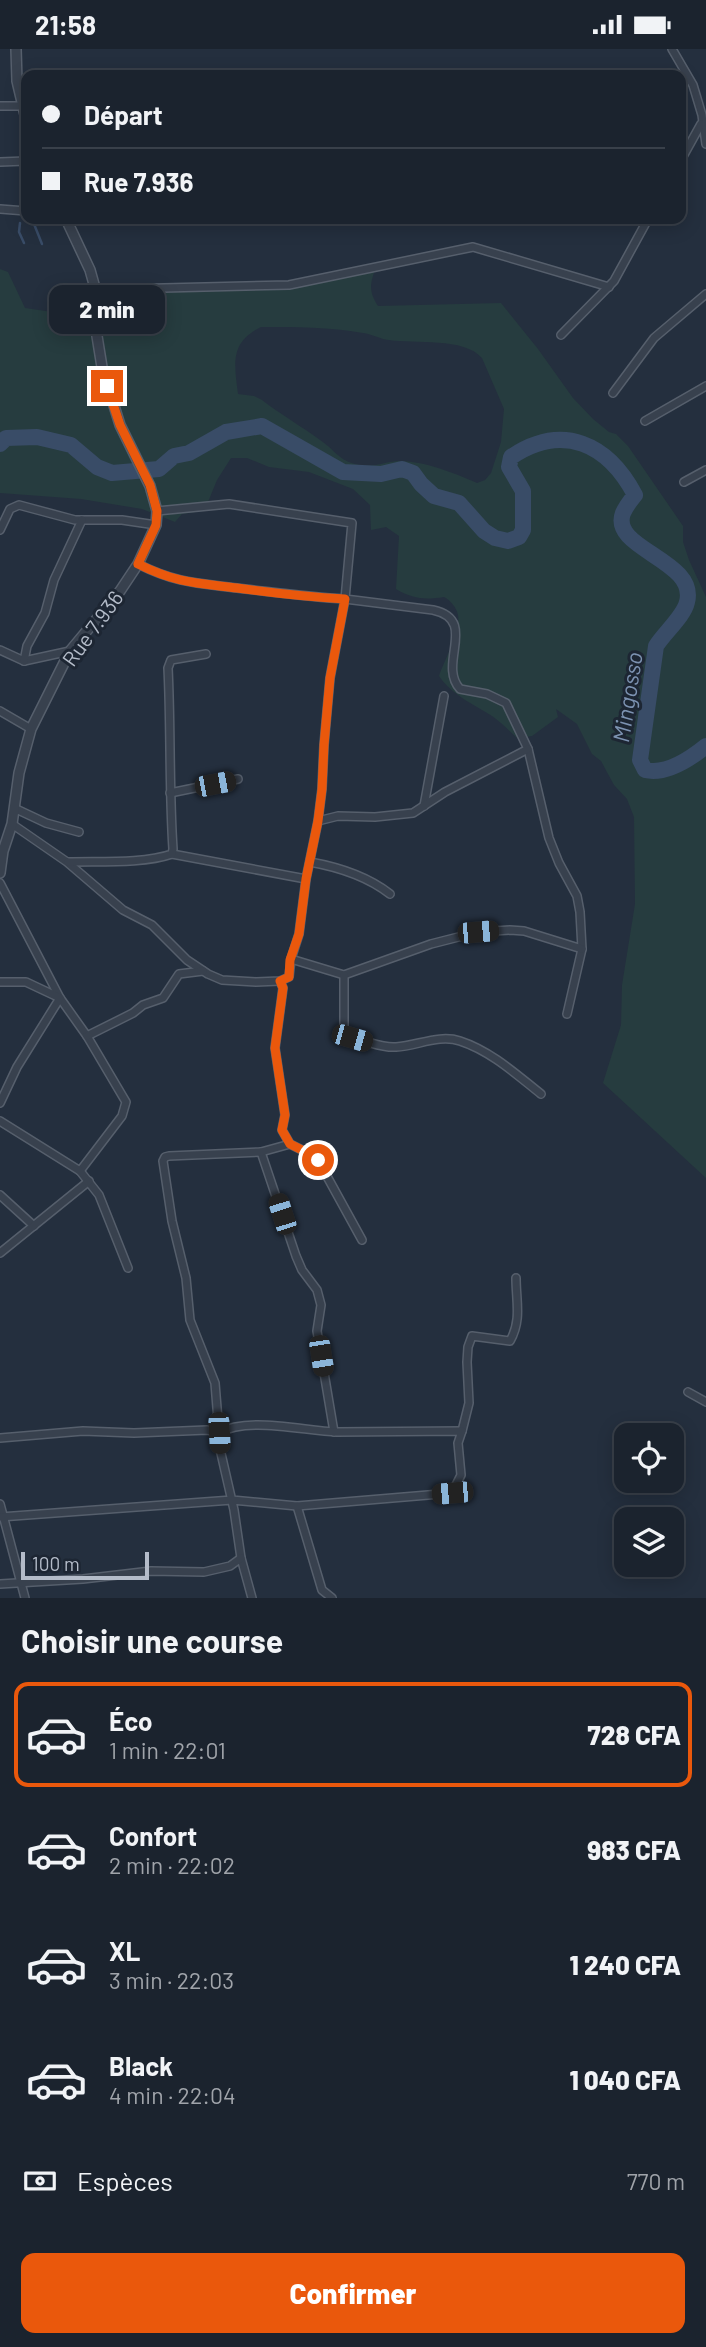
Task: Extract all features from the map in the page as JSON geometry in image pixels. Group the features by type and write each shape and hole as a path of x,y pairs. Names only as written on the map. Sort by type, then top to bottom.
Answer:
{"street":[{"path":"0,106 21,106 16,82 16,49"},
{"path":"672,49 685,70"},
{"path":"686,72 694,85 706,144"},
{"path":"686,151 702,124"},
{"path":"0,162 21,162"},
{"path":"0,209 21,211"},
{"name":"Rue 7.936","path":"0,873 3,851 12,824 19,773 31,729 70,651 120,591 138,564 156,525 157,511 150,485 120,425 102,367 96,330 97,295 84,253 69,224"},
{"path":"561,335 609,286 645,224"},
{"path":"97,295 123,289 289,285 473,247 609,286"},
{"path":"613,393 654,338 706,294"},
{"path":"645,421 706,386"},
{"path":"684,482 706,470"},
{"path":"12,824 67,862 123,911 152,926 187,960 203,971 222,980 280,981 289,977 290,960 299,934 306,879 318,821 330,678 345,599 352,523 229,504 157,511"},
{"path":"0,530 10,509 19,505 58,517 122,520 156,525"},
{"path":"24,661 27,646 45,613 54,580 82,520"},
{"path":"138,564 185,583 433,610 452,619 456,629 453,664 457,687 498,698 506,703 528,749 550,838 559,863 577,897 582,949 567,1014"},
{"path":"0,650 24,661 70,651"},
{"path":"172,854 168,668 171,660 206,654"},
{"path":"424,806 444,696"},
{"path":"0,712 31,729"},
{"path":"318,821 338,816 374,817 413,813 445,792 528,749"},
{"path":"170,793 238,779"},
{"path":"14,807 46,823 79,832"},
{"path":"67,862 128,860 172,854 306,879"},
{"path":"310,863 329,865 375,882 390,894"},
{"path":"0,883 60,998 88,1036 126,1102 122,1116 80,1171"},
{"path":"290,960 344,975 430,944 478,932 510,930 524,931 582,949"},
{"path":"88,1036 143,1005 163,998 179,974 203,971"},
{"path":"344,975 344,1027 352,1038 386,1047 439,1039 460,1041 503,1064 541,1094"},
{"path":"280,981 283,988 275,1048 285,1115 282,1130 290,1144 318,1160 362,1240"},
{"path":"0,982 26,982 60,998"},
{"path":"0,1103 17,1067 60,998"},
{"path":"0,1121 80,1171 89,1181 104,1206 128,1268"},
{"path":"252,1598 241,1558 232,1500 220,1449 215,1383 190,1320 186,1278 174,1228 163,1161 169,1156 261,1152 290,1144"},
{"path":"261,1152 296,1256 302,1270 317,1290 321,1305 317,1331 334,1432"},
{"path":"0,1253 89,1181"},
{"path":"0,1195 34,1226"},
{"path":"1,1517 232,1500 297,1506 452,1493 461,1475 458,1443 470,1403 468,1347 472,1336 510,1341 519,1316 516,1278"},
{"path":"688,1392 706,1402"},
{"path":"0,1438 83,1431 134,1433 207,1430 219,1433 228,1428 255,1426 334,1432 462,1431"},
{"path":"0,1504 1,1517 25,1598"},
{"path":"297,1506 322,1590 332,1598"},
{"path":"0,1584 83,1579 151,1571 204,1572 230,1566 241,1558"}],"green space":[{"path":"377,264 371,285 372,295 378,306 501,303 573,398 593,419 609,432 616,434 628,446 683,526 683,542 706,597 706,1178 603,1083 621,1025 622,985 635,904 634,817 627,799 614,785 601,761 592,754 577,724 556,709 558,717 532,736 517,738 495,718 463,699 444,683 439,676 457,629 457,612 444,597 419,598 396,589 399,536 386,527 371,530 370,505 353,489 309,472 269,467 247,458 231,458 217,480 208,502 196,512 182,514 175,522 142,509 81,499 0,493 0,269 8,272 25,308 80,316 117,284 280,283","holes":["261,327 350,331 389,340 452,344 474,351 482,358 504,409 501,442 491,473 485,480 477,483 418,463 398,461 372,466 355,464 340,457 325,443 262,400 238,394 236,355 244,339"]}],"waterway":[{"path":"20,223 19,232 24,243"},
{"path":"34,224 42,244"},
{"name":"Mingosso","path":"0,444 6,438 37,437 71,445 97,467 112,473 159,469 174,456 189,453 226,432 262,426 343,472 381,474 402,469 413,473 434,496 459,503 484,531 495,538 508,541 519,537 523,530 523,491 509,467 511,457 530,446 549,441 566,440 582,444 598,451 612,463 635,495 623,513 622,525 629,536 680,575 687,588 685,607 656,646 640,760 645,770 661,770 685,761 706,746"}],"route":[{"path":"107,386 120,425 150,485 157,511 156,525 138,564 185,583 292,596 345,599 330,678 318,821 306,879 299,934 290,960 289,977 280,981 283,988 275,1048 285,1115 282,1130 290,1144 318,1160"}]}
